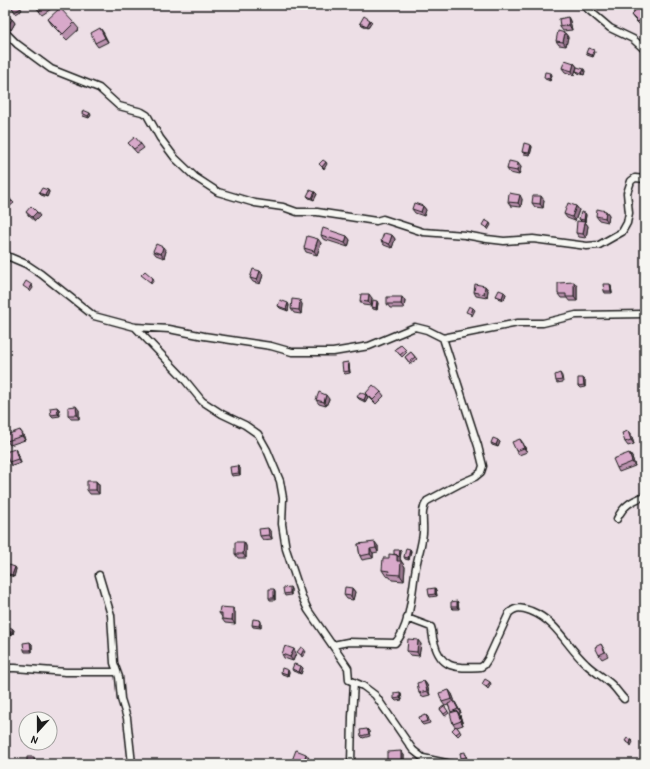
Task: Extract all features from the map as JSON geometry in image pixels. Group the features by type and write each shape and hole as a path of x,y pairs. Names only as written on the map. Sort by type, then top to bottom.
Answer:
{"street":[{"path":"583,5 610,28 633,39 645,50"},
{"path":"5,32 17,44 51,69 99,88 119,106 142,112 147,115 160,138 175,158 195,177 218,192 255,203 283,207 297,212 317,212 376,221 383,219 423,232 465,235 504,241 533,239 586,246 599,245 622,232 627,223 629,213 628,193 631,181 635,178 645,179"},
{"path":"5,255 26,264 41,274 94,316 135,327 169,329 271,346 292,352 333,352 369,346 415,327 427,330 443,338 518,323 543,322 576,315 645,314"},
{"path":"135,327 180,374 202,401 258,434 267,450 280,481 283,498 282,524 286,549 302,597 308,610 333,644 348,668 349,680"},
{"path":"333,644 348,642 395,643 407,618 423,534 422,513 424,505 427,501 475,477 481,472 483,466 478,446 443,338"},
{"path":"617,519 622,509 645,496"},
{"path":"99,575 111,615 114,663 120,685 121,699 127,718 132,764"},
{"path":"407,618 431,627 436,648 446,663 451,666 481,667 488,659 509,613 518,607 528,610 551,622 585,664 612,684 624,699"},
{"path":"5,668 66,672 117,672"},
{"path":"349,680 354,682 351,764"},
{"path":"349,680 363,686 375,695 390,714 413,750 423,758 451,764"}],"building":[{"path":"18,5 21,8 15,12 11,6"},
{"path":"35,5 48,5 39,11"},
{"path":"60,8 74,23 63,34 48,19"},
{"path":"638,8 645,16 638,22 631,15"},
{"path":"5,15 12,19 8,26 5,25"},
{"path":"364,16 370,20 367,26 360,23"},
{"path":"568,17 569,25 560,27 559,19"},
{"path":"100,28 105,38 95,43 91,33"},
{"path":"558,31 565,33 563,42 556,41"},
{"path":"588,48 594,50 592,55 586,53"},
{"path":"565,60 574,63 572,71 562,68"},
{"path":"577,67 584,69 582,73 576,71"},
{"path":"545,72 551,73 549,79 544,77"},
{"path":"83,110 90,113 88,116 82,113"},
{"path":"135,137 141,144 134,149 128,143"},
{"path":"524,143 531,145 529,153 522,152"},
{"path":"323,160 326,162 322,167 319,164"},
{"path":"509,161 518,163 517,171 507,169"},
{"path":"42,188 48,190 45,195 39,193"},
{"path":"310,190 315,192 312,198 307,196"},
{"path":"509,193 520,195 518,203 508,202"},
{"path":"6,194 12,201 8,205 5,202"},
{"path":"533,196 541,196 540,204 532,203"},
{"path":"414,203 423,206 421,212 412,209"},
{"path":"568,203 576,206 572,217 564,214"},
{"path":"31,206 37,212 32,217 26,212"},
{"path":"597,209 606,211 605,218 596,216"},
{"path":"581,212 585,213 584,220 579,219"},
{"path":"485,220 490,223 487,228 482,225"},
{"path":"577,221 585,222 583,234 576,233"},
{"path":"323,228 347,236 345,243 321,235"},
{"path":"384,233 392,235 389,244 381,241"},
{"path":"307,236 318,239 314,251 304,248"},
{"path":"156,244 163,247 161,254 153,251"},
{"path":"253,269 260,271 257,280 250,278"},
{"path":"145,271 153,278 150,282 141,275"},
{"path":"26,281 32,285 29,290 23,286"},
{"path":"574,282 574,297 566,297 566,294 558,294 558,283"},
{"path":"475,284 485,286 484,294 474,292"},
{"path":"603,284 610,284 611,291 604,291"},
{"path":"499,290 504,292 502,298 496,296"},
{"path":"361,294 369,294 368,302 360,301"},
{"path":"387,297 402,297 401,304 387,304"},
{"path":"292,299 300,300 299,310 291,309"},
{"path":"280,300 288,303 286,309 278,306"},
{"path":"373,300 377,301 376,308 372,307"},
{"path":"469,306 473,308 471,314 466,312"},
{"path":"401,345 406,350 400,355 395,349"},
{"path":"411,352 415,357 409,362 405,357"},
{"path":"348,362 349,371 343,372 342,363"},
{"path":"560,373 562,380 556,381 555,375"},
{"path":"578,378 583,378 584,385 578,386"},
{"path":"373,385 381,392 373,400 366,393"},
{"path":"319,392 326,395 324,402 316,400"},
{"path":"360,392 366,395 364,400 357,397"},
{"path":"76,406 77,415 68,415 68,407"},
{"path":"57,407 58,414 51,415 50,408"},
{"path":"20,430 22,436 7,441 6,435"},
{"path":"628,431 631,440 625,442 622,433"},
{"path":"493,438 498,440 496,445 491,443"},
{"path":"520,439 524,448 516,451 512,442"},
{"path":"15,449 18,459 9,462 5,452"},
{"path":"629,453 632,462 617,468 613,459"},
{"path":"238,466 239,473 231,474 230,467"},
{"path":"87,481 96,481 96,490 87,490"},
{"path":"268,528 269,535 260,536 259,529"},
{"path":"235,542 244,542 243,554 235,554"},
{"path":"375,542 376,548 370,549 370,554 360,556 358,544"},
{"path":"406,548 410,549 408,558 404,557"},
{"path":"394,550 400,550 399,557 394,554"},
{"path":"389,554 397,555 397,561 401,561 400,575 388,574 389,571 382,570 383,558 389,558"},
{"path":"9,565 15,567 12,575 6,573"},
{"path":"290,587 290,593 284,594 283,588"},
{"path":"345,587 352,588 351,596 344,595"},
{"path":"435,588 435,594 429,595 428,589"},
{"path":"269,589 274,589 274,598 269,598"},
{"path":"457,601 457,607 451,607 451,602"},
{"path":"220,607 233,608 232,620 222,619 222,613 219,613"},
{"path":"253,619 260,620 259,626 252,625"},
{"path":"5,627 12,628 12,632 5,631"},
{"path":"5,632 9,632 9,637 5,636"},
{"path":"408,639 418,640 417,652 407,651"},
{"path":"30,642 31,650 24,650 23,643"},
{"path":"601,644 605,652 599,655 595,647"},
{"path":"285,646 294,649 290,657 282,654"},
{"path":"301,647 304,649 301,655 297,652"},
{"path":"294,664 301,666 299,672 292,669"},
{"path":"282,668 288,670 287,674 281,672"},
{"path":"485,679 490,682 486,687 482,684"},
{"path":"424,681 427,691 419,693 417,683"},
{"path":"449,690 452,699 442,702 439,693"},
{"path":"400,692 400,698 394,699 394,693"},
{"path":"454,701 458,709 451,712 448,704"},
{"path":"444,706 448,711 444,714 440,709"},
{"path":"457,711 461,721 453,724 450,713"},
{"path":"426,715 428,721 421,723 419,717"},
{"path":"456,726 460,731 456,734 452,730"},
{"path":"367,729 369,734 361,736 360,730"},
{"path":"627,738 631,740 630,744 625,741"},
{"path":"296,750 306,754 303,764 291,763"},
{"path":"401,751 401,760 387,760 387,752"},
{"path":"465,752 466,757 461,758 460,753"},
{"path":"27,757 34,757 34,764 27,764"},
{"path":"585,761 600,762 600,764 585,764"}]}
